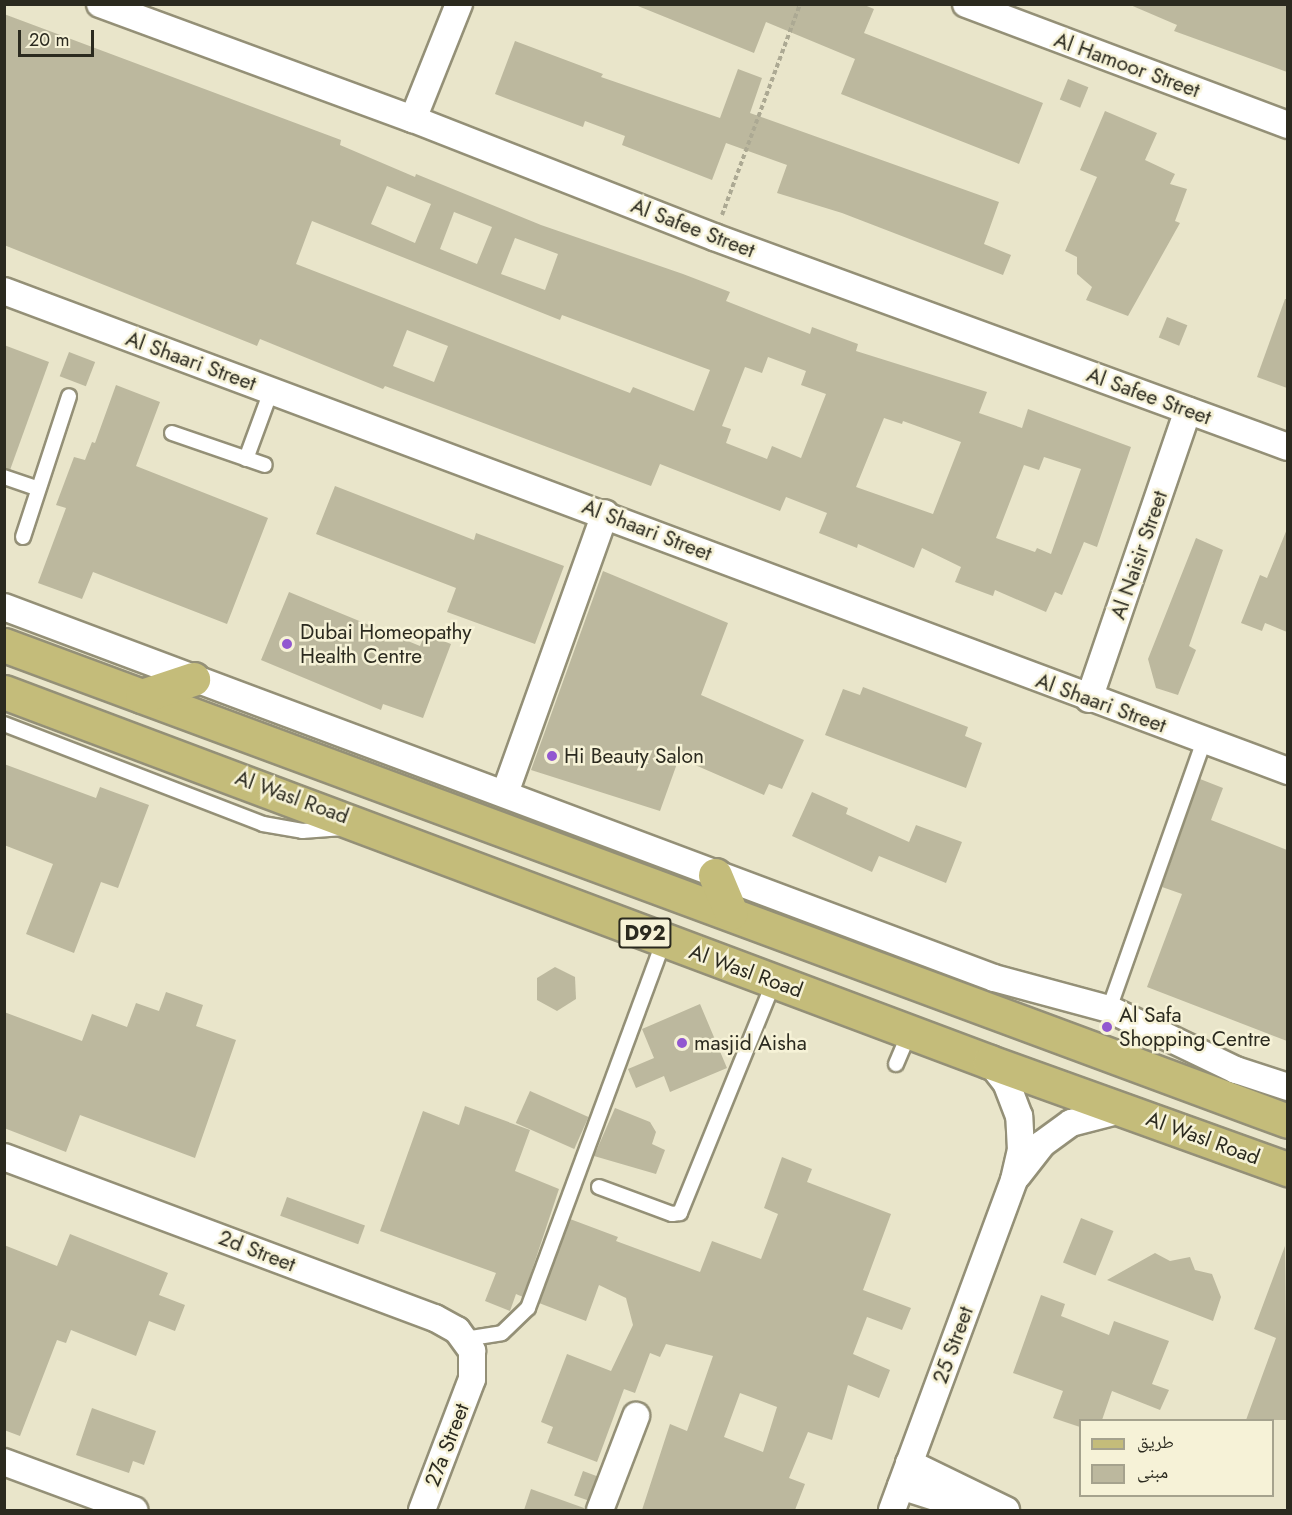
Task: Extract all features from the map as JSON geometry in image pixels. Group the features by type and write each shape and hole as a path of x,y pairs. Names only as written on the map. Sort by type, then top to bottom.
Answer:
{"main road":[{"name":"Al Wasl Road","path":"4,645 1287,1121"},
{"path":"142,696 193,679"},
{"name":"Al Wasl Road","path":"4,692 360,822 664,940 990,1062 1125,1108 1287,1169"},
{"path":"715,875 731,913"}],"street":[{"name":"Al Safee Street","path":"100,4 413,119 714,237 1287,447"},
{"path":"413,119 459,4"},
{"name":"Al Hamoor Street","path":"966,4 1287,125"},
{"name":"Al Shaari Street","path":"4,291 605,513 1089,699 1287,771"},
{"name":"Al Naisir Street","path":"1089,699 1188,410"},
{"path":"505,793 605,513"},
{"path":"4,607 994,978 1109,1010 1236,1070 1287,1088"},
{"name":"25 Street","path":"892,1510 1014,1180 1021,1150 1019,1116 1007,1084 990,1062"},
{"name":"25 Street","path":"1014,1180 1056,1132 1087,1116 1125,1108"},
{"name":"2d Street","path":"4,1157 435,1318 465,1339"},
{"name":"27a Street","path":"422,1510 472,1379 472,1351 465,1339"},
{"path":"600,1510 636,1416"},
{"path":"4,1462 134,1510"},
{"path":"909,1463 1006,1510"},
{"path":"901,1486 976,1510"}],"lane":[{"path":"246,459 271,391"},
{"path":"23,537 69,396"},
{"path":"172,433 265,465"},
{"path":"4,477 38,489"},
{"path":"4,724 263,824 322,831 360,822"},
{"path":"1109,1010 1204,741"},
{"path":"465,1339 502,1333 528,1308 664,940"},
{"path":"599,1187 672,1214 680,1213 774,981"},
{"path":"896,1064 910,1031"}],"path":[{"path":"714,237 800,4"}],"building":[{"path":"633,4 862,4 874,9 864,33 1043,103 1019,164 841,94 855,59 766,22 754,53"},
{"path":"1128,4 1287,4 1287,72 1174,31 1177,25"},
{"path":"4,14 341,140 340,145 415,177 416,174 541,225 730,292 726,301 810,334 812,327 858,344 856,351 987,392 979,413 1022,428 1028,409 1131,447 1097,547 1084,542 1062,595 1055,592 1046,612 995,590 993,596 955,582 961,567 922,548 914,568 858,544 857,548 819,533 827,513 786,497 780,511 660,464 651,486 385,386 383,389 260,339 257,346 4,245","holes":["387,186 431,204 415,243 371,224","454,212 492,227 477,264 440,249","312,221 560,320 562,315 710,370 694,411 633,387 630,393 296,264","515,238 558,254 545,290 501,274","407,330 448,346 434,382 393,366","768,357 806,371 801,385 826,394 801,458 772,446 767,459 726,443 731,429 722,426 745,367 762,373","884,418 902,424 903,421 961,442 933,514 856,487","1044,457 1081,469 1051,554 1037,548 1035,552 996,538 1024,465 1039,470"]},
{"path":"515,41 603,74 601,77 720,118 738,69 762,78 750,113 999,202 984,244 1011,255 1003,275 842,213 777,193 787,165 726,143 712,180 622,145 625,136 585,121 583,127 495,94"},
{"path":"1068,79 1088,87 1080,108 1060,99"},
{"path":"1105,111 1157,133 1145,160 1175,174 1170,184 1187,189 1175,221 1180,223 1128,316 1086,300 1092,287 1077,274 1077,257 1065,251 1097,177 1080,170"},
{"path":"1285,299 1287,299 1287,388 1257,377"},
{"path":"1167,317 1187,325 1179,346 1159,337"},
{"path":"4,345 49,362 10,470 4,468"},
{"path":"69,352 95,362 86,386 60,376"},
{"path":"116,385 160,402 136,466 268,518 227,624 93,572 82,599 38,583 66,508 56,505 74,457 85,460 92,442 95,443"},
{"path":"335,486 474,540 476,533 564,566 535,644 447,612 456,588 316,534"},
{"path":"1287,529 1287,632 1265,623 1262,631 1241,623 1260,575 1267,578"},
{"path":"1196,538 1223,550 1189,646 1196,650 1178,695 1156,688 1148,659"},
{"path":"603,571 728,623 701,695 804,740 782,789 769,784 764,795 679,758 660,811 531,770"},
{"path":"289,592 420,646 425,634 451,644 423,718 383,704 381,710 261,660"},
{"path":"863,687 968,727 965,736 982,743 966,788 825,735 843,689 860,695"},
{"path":"4,764 96,798 100,787 149,805 118,888 101,882 74,953 26,934 53,864 4,845"},
{"path":"1200,779 1223,788 1211,820 1287,850 1287,1041 1147,987 1182,894 1162,887"},
{"path":"812,792 848,808 846,814 909,842 916,825 962,842 946,883 879,856 872,872 792,836"},
{"path":"555,967 575,977 576,999 557,1011 537,1000 537,978"},
{"path":"166,992 203,1005 196,1026 236,1040 195,1158 80,1115 66,1152 4,1128 4,1012 82,1041 92,1014 127,1027 136,1003 159,1011"},
{"name":"masjid Aisha","path":"700,1004 727,1068 670,1092 664,1076 636,1088 628,1069 654,1058 642,1029"},
{"path":"530,1091 588,1117 574,1149 516,1123"},
{"path":"465,1106 530,1130 515,1171 559,1189 523,1297 516,1294 510,1311 485,1301 496,1273 380,1231 423,1111 459,1125"},
{"path":"615,1108 650,1122 656,1132 652,1144 665,1150 656,1174 594,1156"},
{"path":"782,1157 812,1169 807,1182 891,1214 863,1290 911,1308 902,1330 867,1317 853,1354 890,1370 879,1398 848,1385 832,1440 808,1432 789,1478 805,1484 795,1510 642,1510 670,1424 687,1431 713,1356 666,1344 660,1357 650,1353 635,1393 624,1389 597,1462 547,1443 553,1427 541,1422 567,1354 611,1371 633,1325 626,1298 599,1285 586,1321 539,1303 570,1219 618,1237 616,1241 700,1272 712,1241 761,1259 778,1214 764,1208","holes":["740,1393 777,1407 763,1452 724,1437"]},
{"path":"287,1197 365,1225 358,1244 280,1216"},
{"path":"1081,1218 1113,1231 1095,1276 1063,1263"},
{"path":"70,1234 168,1273 159,1295 185,1305 175,1331 149,1321 136,1356 71,1330 66,1343 57,1340 20,1436 4,1430 4,1245 57,1266"},
{"path":"1285,1246 1287,1420 1246,1419 1276,1338 1254,1329"},
{"path":"1155,1253 1170,1261 1190,1257 1195,1270 1212,1274 1221,1297 1213,1321 1107,1280"},
{"path":"1041,1295 1065,1304 1061,1316 1109,1335 1114,1321 1169,1341 1152,1384 1169,1390 1160,1410 1112,1391 1102,1419 1079,1419 1079,1427 1053,1418 1063,1391 1013,1373"},
{"path":"92,1408 156,1431 144,1465 133,1461 129,1473 76,1455"},
{"path":"583,1471 597,1476 588,1501 574,1495"},
{"path":"531,1489 584,1508 584,1510 524,1510"}],"place":[{"name":"Dubai Homeopathy Health Centre","path":"287,644"},
{"name":"Hi Beauty Salon","path":"552,756"},
{"name":"Al Safa Shopping Centre","path":"1107,1027"},
{"name":"masjid Aisha","path":"682,1043"}]}
